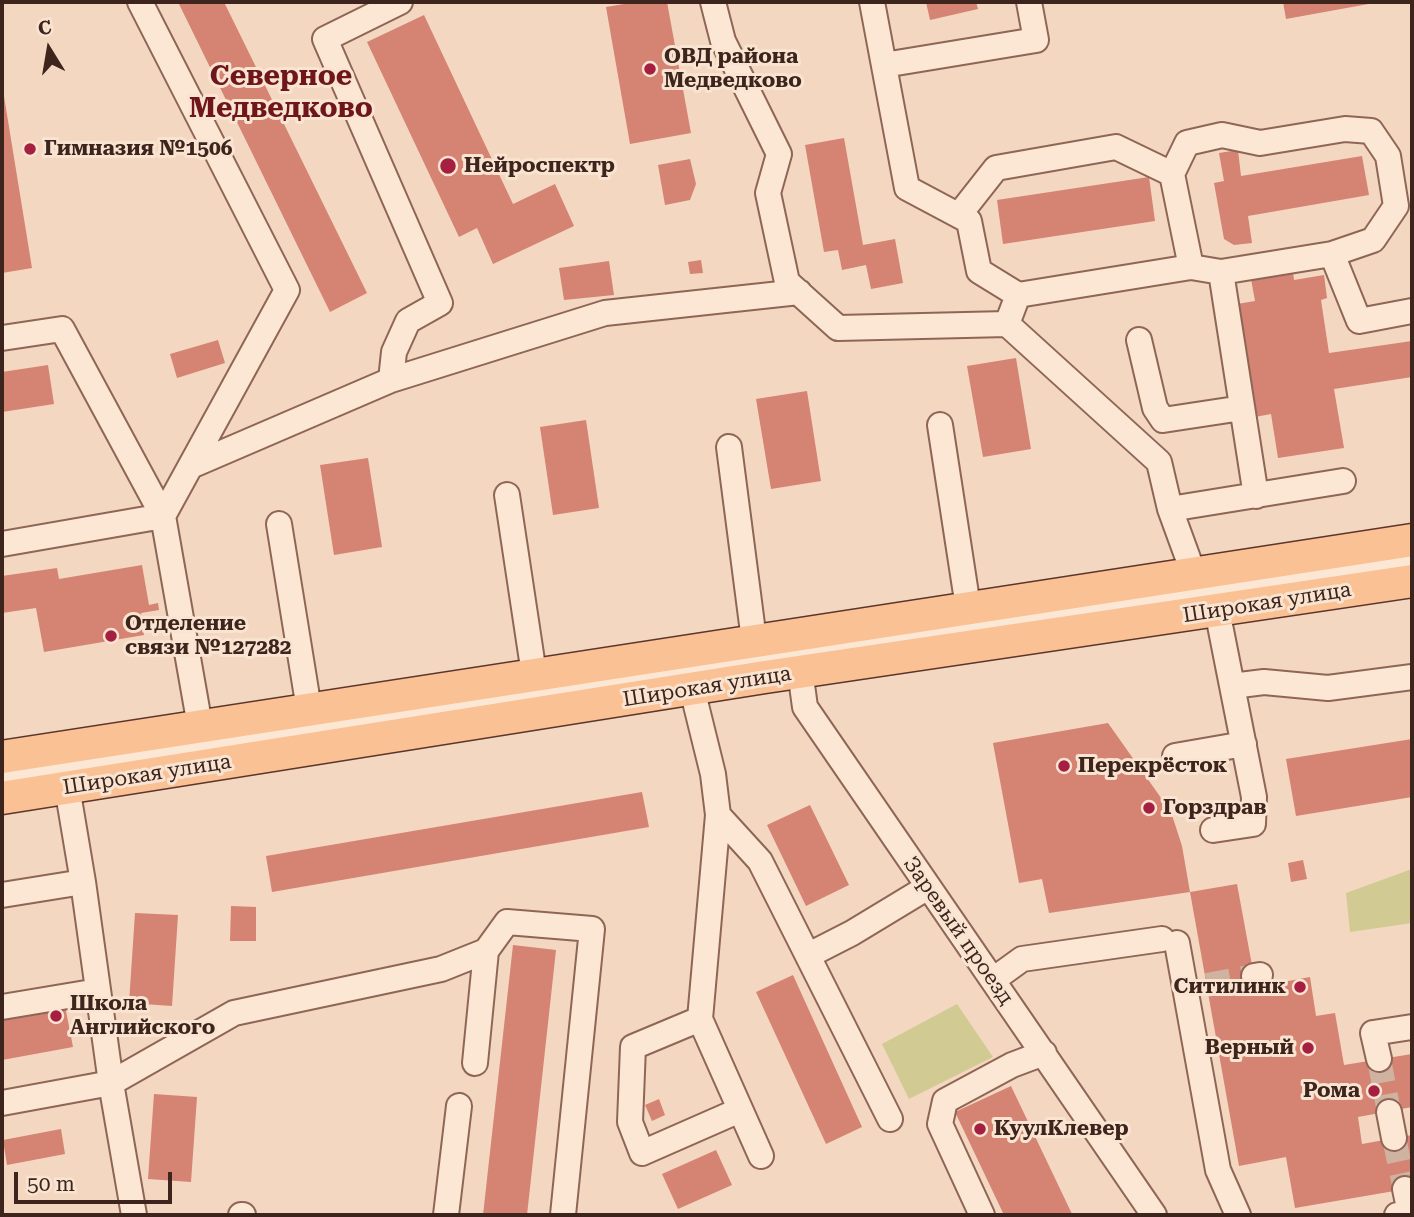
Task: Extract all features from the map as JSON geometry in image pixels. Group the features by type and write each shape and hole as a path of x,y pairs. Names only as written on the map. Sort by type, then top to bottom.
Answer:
{"main road":[{"name":"Широкая улица","path":"2,798 82,770 196,747 692,689 798,653 968,607 1412,540"},
{"name":"Широкая улица","path":"196,747 309,709 754,640 798,653 1217,611 1412,580"},
{"name":"Широкая улица","path":"2,757 82,770"}],"street":[{"path":"140,2 287,290 163,516"},
{"path":"391,380 394,352 408,321 440,303 324,39 400,2"},
{"path":"713,2 723,41 779,154 768,192 787,282 838,328 1007,324 1158,462 1170,509 1193,572"},
{"path":"872,2 907,188 970,221 979,271 1018,295 1191,268 1221,272 1332,254 1373,240 1396,206 1388,156 1371,131 1345,129 1260,143 1222,135 1187,143 1172,174 1191,268"},
{"path":"884,65 1036,40 1029,2"},
{"path":"959,215 996,168 1116,147 1172,174"},
{"path":"1332,254 1359,321 1412,311"},
{"path":"1221,272 1256,496"},
{"path":"191,466 391,380 605,313 799,292"},
{"path":"1007,324 1018,295"},
{"path":"2,338 62,329 163,516 196,747"},
{"path":"1139,340 1155,408 1163,419 1187,407 1242,408"},
{"path":"940,425 968,607"},
{"path":"729,447 754,640"},
{"path":"1170,509 1343,481"},
{"path":"508,495 534,674"},
{"path":"2,544 163,516"},
{"path":"279,524 309,709"},
{"name":"Широкая улица","path":"196,747 1412,561"},
{"path":"1213,830 1253,824 1254,797 1217,611"},
{"name":"Заревый проезд","path":"798,653 805,707 1154,1215"},
{"path":"1232,686 1264,682 1328,688 1412,677"},
{"path":"692,689 713,774 718,815 700,1019 761,1156"},
{"path":"1175,756 1244,744"},
{"path":"82,770 83,882 111,1083 134,1215"},
{"name":"Широкая улица","path":"2,778 82,770"},
{"path":"718,815 760,861 890,1119"},
{"path":"2,895 83,882"},
{"path":"809,955 852,933 928,887"},
{"path":"475,1063 486,951 507,922 592,929 563,1215"},
{"path":"993,980 1022,959 1170,941 1196,986 1218,1170 1238,1215"},
{"path":"2,1103 111,1083 234,1013 441,969 486,951"},
{"path":"2,1007 98,991"},
{"path":"700,1019 633,1047 630,1122 642,1153 740,1110"},
{"path":"1379,1059 1373,1033 1412,1027"},
{"path":"982,1215 940,1124 945,1101 1012,1065 1044,1053"},
{"path":"446,1215 459,1106"},
{"path":"1388,1112 1394,1138"},
{"path":"1405,1189 1406,1214"}],"shaded area":[{"path":"1412,869 1412,923 1350,932 1346,893"},
{"path":"957,1004 993,1057 909,1099 882,1044"}],"building":[{"path":"178,2 224,2 367,293 330,312"},
{"path":"636,2 667,2 691,133 630,144 606,7"},
{"path":"926,2 976,2 978,9 930,20"},
{"path":"1283,2 1374,2 1374,3 1286,19"},
{"path":"424,15 513,204 555,184 574,226 493,264 477,228 459,237 367,42"},
{"path":"2,84 32,268 2,273"},
{"path":"844,138 863,245 895,239 903,283 871,289 866,265 842,270 838,250 824,252 805,145"},
{"path":"1238,150 1241,176 1362,156 1369,195 1248,216 1252,243 1234,245 1224,239 1214,183 1224,181 1219,153"},
{"path":"690,159 696,184 690,200 665,205 658,165"},
{"path":"1149,177 1155,221 1003,244 997,200"},
{"path":"701,260 703,273 690,274 688,262"},
{"path":"609,261 614,295 564,300 559,268"},
{"path":"1293,272 1294,280 1324,275 1327,298 1321,300 1329,353 1412,341 1412,377 1334,389 1344,448 1278,458 1271,414 1255,417 1237,304 1255,301 1251,279"},
{"path":"218,340 225,363 177,378 170,354"},
{"path":"1016,358 1031,449 983,457 967,366"},
{"path":"48,365 54,404 2,412 2,372"},
{"path":"807,391 821,481 771,489 756,399"},
{"path":"586,420 599,508 553,515 540,427"},
{"path":"368,458 382,547 334,555 320,465"},
{"path":"142,565 149,605 158,603 159,610 141,613 144,635 44,652 36,608 2,613 2,576 57,568 59,579"},
{"path":"1108,723 1171,812 1182,846 1190,892 1049,913 1042,879 1019,883 993,743"},
{"path":"1412,739 1412,797 1296,816 1286,759"},
{"path":"642,792 649,827 272,892 266,856"},
{"path":"810,805 849,885 806,906 767,825"},
{"path":"1303,860 1307,879 1291,882 1288,863"},
{"path":"1237,884 1256,987 1310,977 1316,1016 1335,1013 1344,1065 1412,1054 1412,1107 1358,1117 1362,1144 1412,1135 1412,1188 1295,1208 1286,1157 1239,1166 1190,892"},
{"path":"231,906 256,907 256,941 230,941"},
{"path":"135,913 178,915 172,1006 129,1003"},
{"path":"513,945 556,950 527,1215 483,1215"},
{"path":"793,975 862,1127 826,1144 756,992"},
{"path":"65,1006 73,1047 2,1060 2,1017"},
{"path":"1011,1086 1072,1214 1070,1215 1004,1215 955,1112"},
{"path":"154,1094 197,1097 191,1182 148,1179"},
{"path":"659,1099 665,1115 652,1121 645,1105"},
{"path":"61,1129 65,1154 7,1165 3,1140"},
{"path":"716,1150 732,1185 678,1209 662,1174"}],"tunnel":[{"path":"1207,985 1254,976"},
{"path":"1379,1059 1389,1112"},
{"path":"1394,1138 1405,1189"}],"place":[{"name":"ОВД района Медведково","path":"650,69"},
{"name":"Гимназия №1506","path":"30,149"},
{"name":"Нейроcпектр","path":"448,166"},
{"name":"Отделение связи №127282","path":"111,636"},
{"name":"Перекрёсток","path":"1064,766"},
{"name":"Горздрав","path":"1149,808"},
{"name":"Ситилинк","path":"1300,987"},
{"name":"Школа Английского","path":"56,1016"},
{"name":"Верный","path":"1308,1048"},
{"name":"Рома","path":"1374,1091"},
{"name":"КуулКлевер","path":"980,1129"}],"district":[{"name":"Северное Медведково","path":"281,93"}]}
